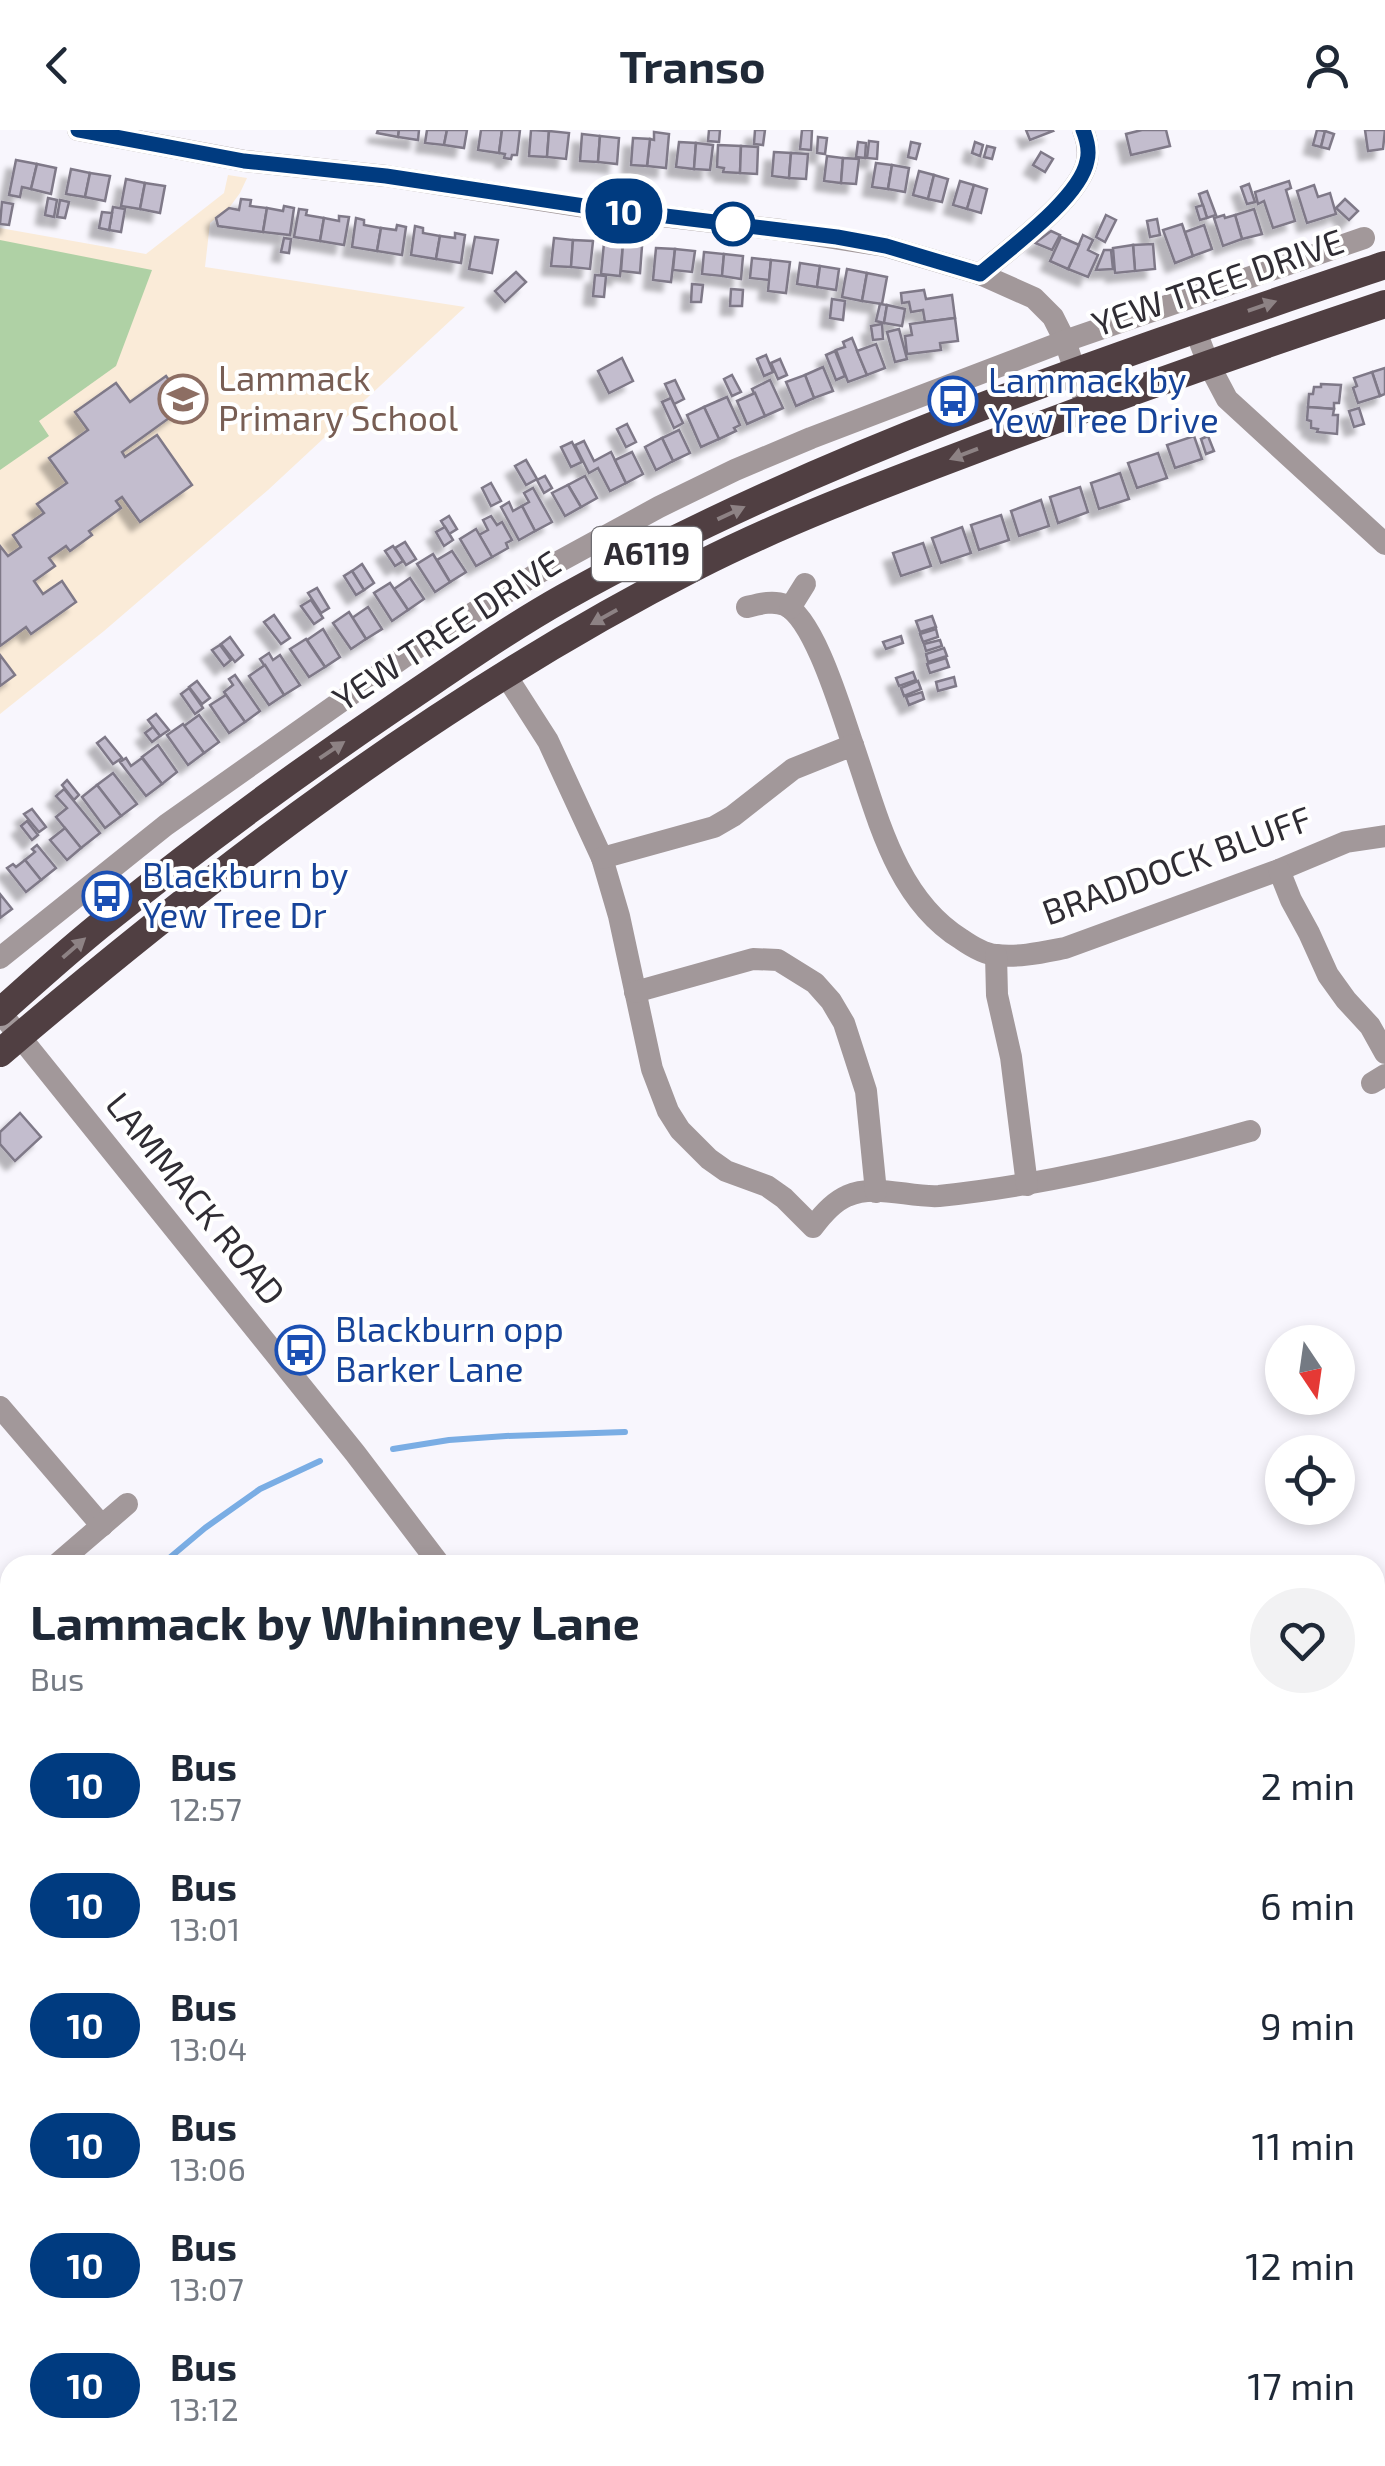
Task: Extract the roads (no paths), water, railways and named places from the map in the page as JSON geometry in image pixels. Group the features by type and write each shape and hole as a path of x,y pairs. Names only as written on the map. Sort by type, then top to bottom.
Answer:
{"highway":[{"name":"YEW TREE DRIVE","path":"0,1012 106,920 318,760 562,599 682,536 829,468 1195,329 1385,265"},
{"name":"YEW TREE DRIVE","path":"10,1045 206,884 389,752 505,674 700,564 810,513 1208,363 1385,304"},
{"path":"488,646 505,674"}],"street":[{"path":"78,130 244,161 386,176 886,246 980,274 1034,298 1053,317 1065,341 1087,408"},
{"path":"980,274 1077,184 1087,165 1083,130"},
{"path":"0,958 166,825 421,645 538,573 659,507 811,438 1065,341 1364,238"},
{"path":"1195,329 1227,398 1385,544"},
{"path":"747,606 770,602 790,608 805,584"},
{"name":"BRADDOCK BLUFF","path":"790,608 816,644 885,838 901,872 940,923 972,946 996,955 1066,948 1346,842 1385,836"},
{"path":"505,674 548,742 602,858 616,902 659,1090 680,1130 709,1159 726,1171 767,1186 812,1226 848,1195 876,1192 920,1196 1028,1185 1250,1131"},
{"path":"602,858 714,827 792,769 853,745"},
{"path":"1279,870 1328,975 1370,1026 1385,1053"},
{"path":"996,955 998,995 1011,1057 1028,1185"},
{"path":"635,992 753,959 778,960 815,983 844,1022 866,1091 876,1192"},
{"name":"LAMMACK ROAD","path":"0,1012 10,1045 355,1452 432,1555"},
{"path":"0,1407 102,1526"},
{"path":"68,1555 127,1504"}],"waterway":[{"path":"393,1449 449,1440 625,1432"},
{"path":"173,1555 260,1489 320,1461"}],"place":[{"name":"Lammack Primary School","path":"183,399"},
{"name":"Lammack by Yew Tree Drive","path":"953,401"},
{"name":"Blackburn by Yew Tree Dr","path":"107,896"},
{"name":"Blackburn opp Barker Lane","path":"300,1350"}]}
